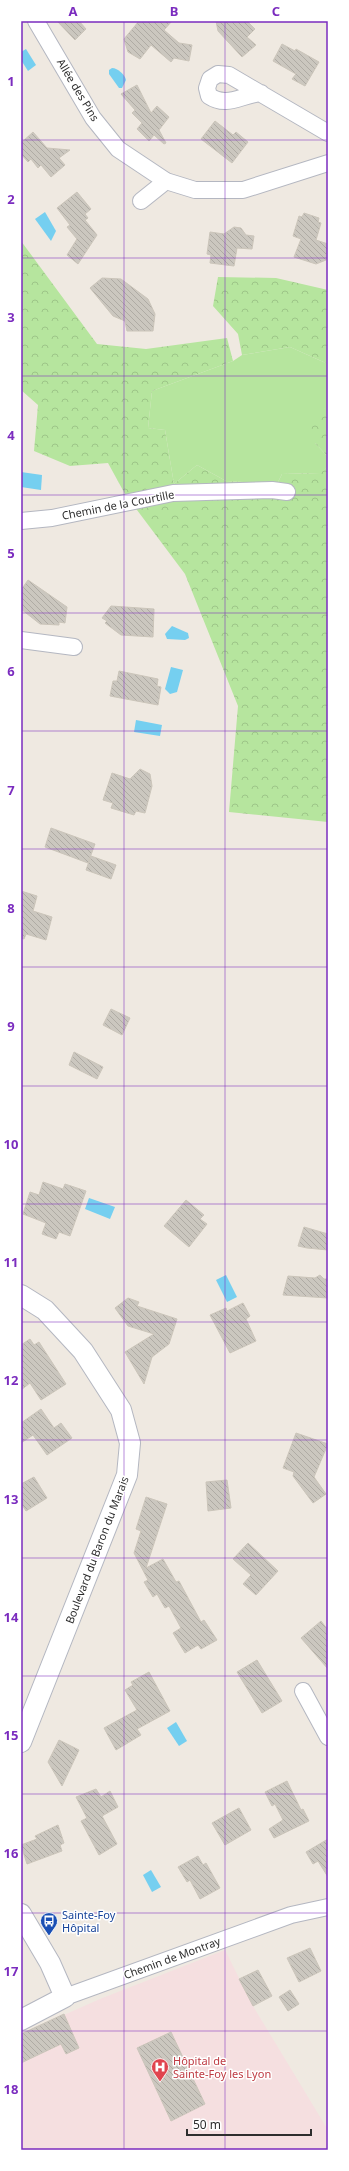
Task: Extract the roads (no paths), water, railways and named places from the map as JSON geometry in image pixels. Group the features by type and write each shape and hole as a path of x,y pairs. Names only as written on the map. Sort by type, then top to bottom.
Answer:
{"street":[{"name":"Allée des Pins","path":"36,21 93,118 118,149 166,181 195,190 243,190 328,163"},
{"path":"261,93 328,133"},
{"path":"141,201 166,181"},
{"name":"Chemin de la Courtille","path":"21,521 52,518 173,493 272,490 287,492"},
{"path":"21,640 74,647"},
{"name":"Boulevard du Baron du Marais","path":"21,1295 45,1310 83,1351 121,1410 130,1443 128,1475 21,1742"},
{"path":"303,1690 328,1737"},
{"name":"Chemin de Montray","path":"21,2020 65,1997 284,1918 328,1907"},
{"path":"21,1914 50,1963 65,1997"}],"water":[{"path":"26,49 36,65 28,71 21,60 21,52"},
{"path":"112,68 119,70 126,80 122,88 119,88 109,74 109,70"},
{"path":"45,212 56,231 51,241 35,219"},
{"path":"21,472 42,475 41,490 21,487"},
{"path":"172,626 188,633 189,638 185,640 167,639 165,634"},
{"path":"171,667 183,670 177,692 170,694 165,689"},
{"path":"136,720 162,725 160,736 134,732"},
{"path":"89,1198 115,1207 110,1219 85,1209"},
{"path":"226,1275 237,1297 227,1302 216,1280"},
{"path":"176,1722 187,1741 179,1746 167,1728"},
{"path":"151,1870 161,1887 152,1892 143,1875"}],"place":[{"name":"Sainte-Foy Hôpital","path":"49,1936"},
{"name":"Hôpital de Sainte-Foy les Lyon","path":"160,2082"}]}
